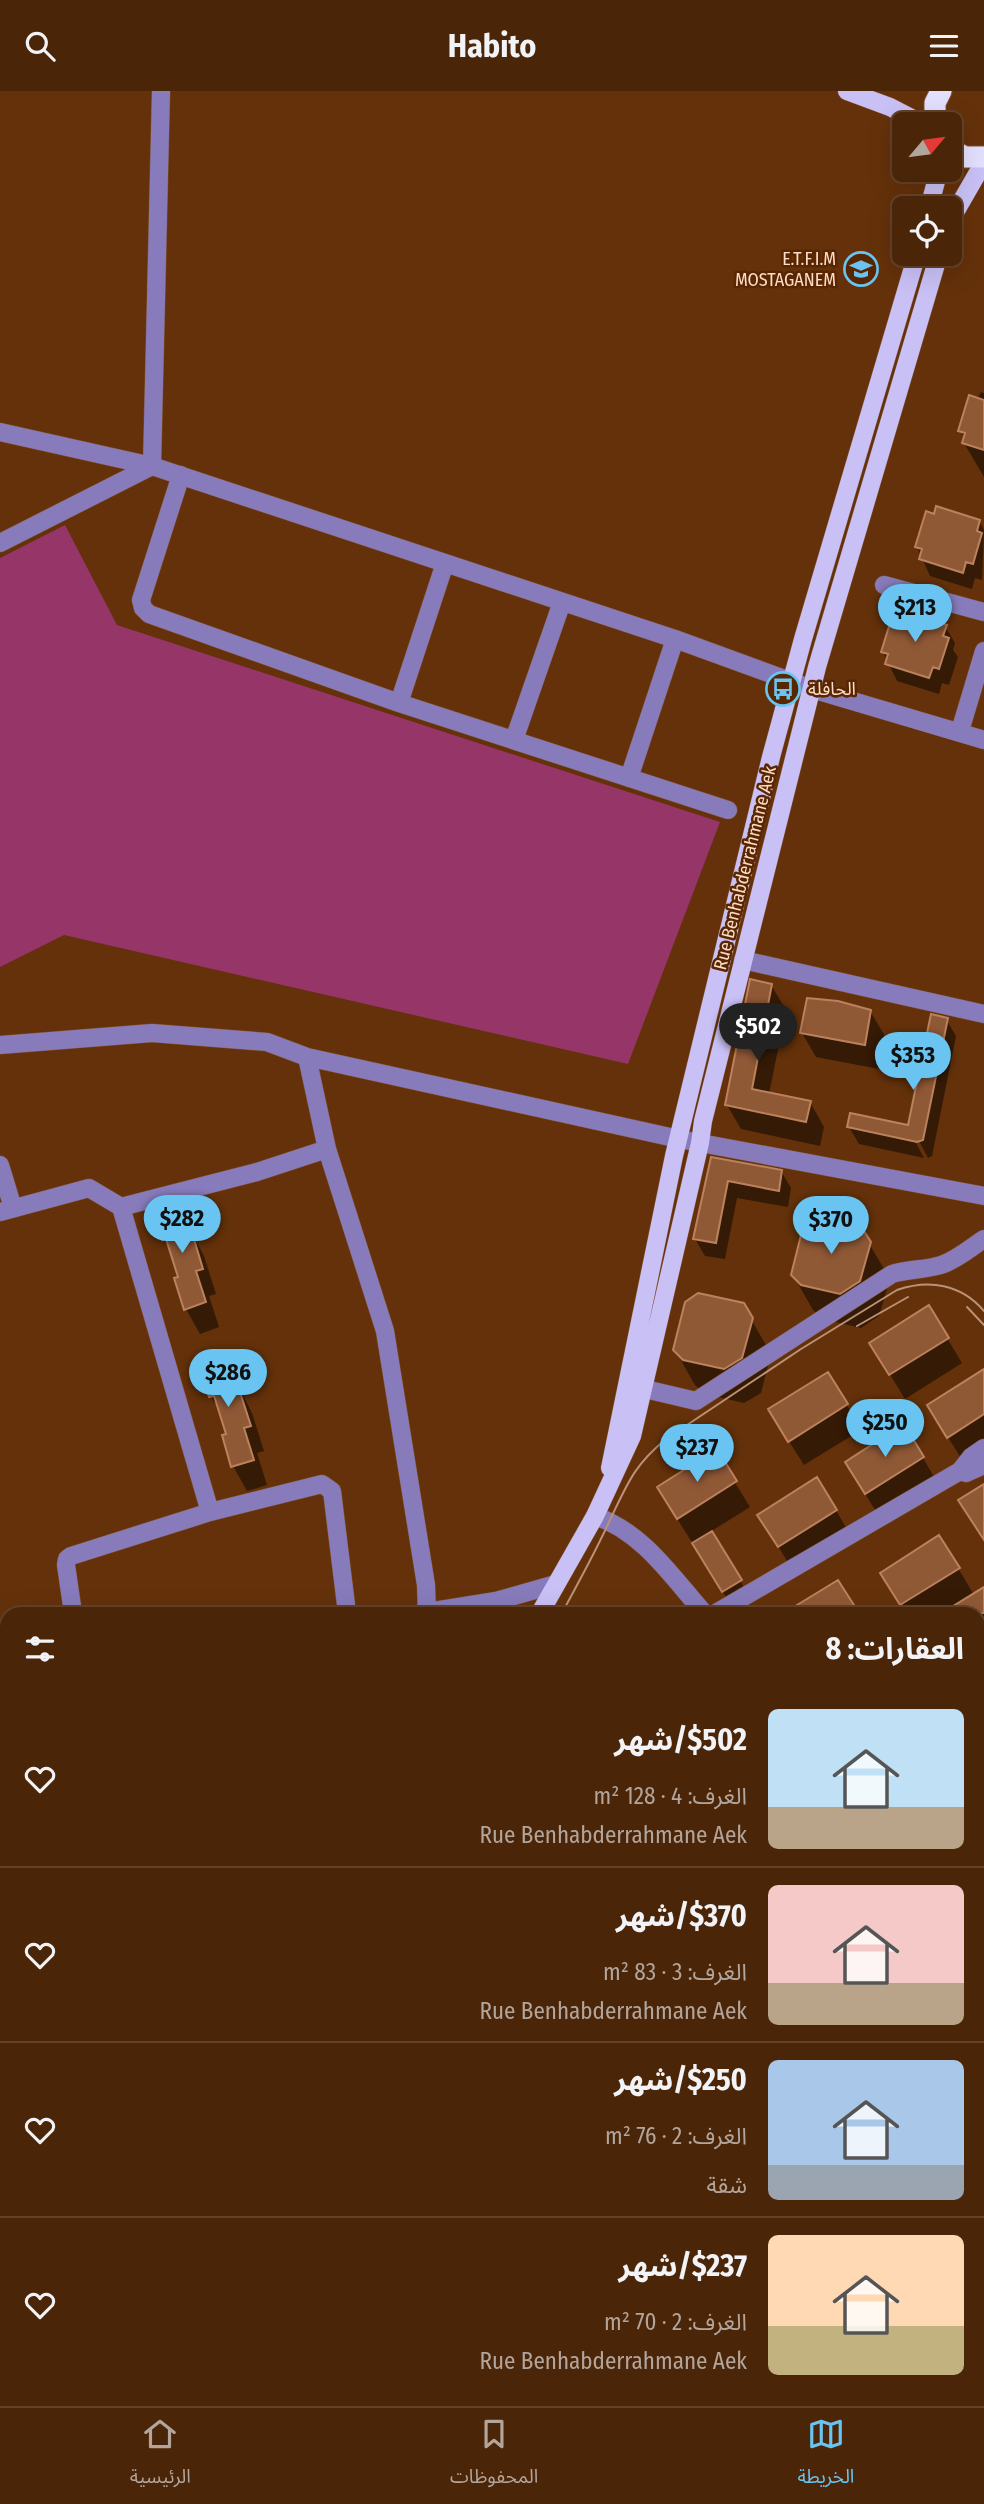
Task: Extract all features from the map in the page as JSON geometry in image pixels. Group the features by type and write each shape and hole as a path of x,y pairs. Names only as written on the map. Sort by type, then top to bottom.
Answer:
{"highway":[{"path":"935,112 935,103 941,91"},
{"path":"962,155 984,159"}],"main road":[{"path":"846,91 900,112"},
{"path":"962,199 984,159"},
{"name":"Rue Benhabderrahmane Aek","path":"604,1495 679,1139 771,757 913,266"},
{"name":"Rue Benhabderrahmane Aek","path":"543,1607 595,1515 632,1436 645,1389 703,1121 812,689 865,499 935,266"}],"street":[{"path":"152,466 161,91"},
{"path":"0,432 181,475 674,639 812,689 984,740"},
{"path":"0,543 152,466"},
{"path":"181,475 141,600 143,608 149,614 399,703 727,810"},
{"path":"399,703 445,563"},
{"path":"884,585 984,612"},
{"path":"514,740 562,602"},
{"path":"629,778 674,639"},
{"path":"960,731 984,651"},
{"path":"743,960 984,1014"},
{"path":"0,1045 152,1033 267,1042 307,1057 679,1139 984,1196"},
{"path":"307,1057 327,1149 385,1331 426,1585 427,1607"},
{"path":"121,1207 257,1172 327,1149"},
{"path":"0,1165 7,1210 89,1188 121,1207 210,1512"},
{"path":"645,1389 696,1401 892,1274 938,1266 951,1261 984,1239"},
{"path":"726,1607 960,1471 971,1457 984,1448"},
{"path":"960,1471 966,1473 984,1465"},
{"path":"71,1607 66,1565 71,1556 210,1512 322,1484 327,1485 331,1491 346,1607"},
{"path":"595,1515 624,1528 647,1548 699,1607"},
{"path":"462,1607 496,1601 556,1584"},
{"path":"496,1601 503,1607"}],"shaded area":[{"path":"65,525 117,625 720,822 628,1064 64,935 0,967 0,558"}],"building":[{"path":"969,395 984,400 984,450 962,443 965,433 958,431"},
{"path":"936,506 980,520 977,531 982,533 973,564 966,562 963,573 919,559 922,549 915,547 926,511 934,514"},
{"path":"903,611 947,625 943,636 949,638 939,669 933,667 929,678 885,664 888,654 881,652 892,617 900,619"},
{"path":"750,979 772,984 752,1089 811,1101 806,1122 725,1105"},
{"path":"807,998 838,1001 871,1010 865,1045 800,1033"},
{"path":"931,1014 948,1018 923,1140 917,1142 847,1127 850,1113 908,1125"},
{"path":"711,1157 782,1170 779,1191 728,1181 716,1243 693,1239"},
{"path":"178,1204 187,1230 191,1229 203,1269 196,1271 206,1302 184,1310 174,1278 178,1277 166,1239 162,1240 153,1211"},
{"path":"816,1218 862,1228 871,1242 860,1281 840,1294 801,1285 791,1275 803,1227"},
{"path":"698,1293 744,1303 753,1318 742,1358 724,1369 683,1360 673,1350 685,1302"},
{"path":"929,1305 949,1338 889,1375 869,1343"},
{"path":"224,1354 234,1387 238,1386 251,1426 244,1428 254,1460 231,1467 222,1435 226,1434 214,1396 209,1397 199,1362"},
{"path":"984,1369 984,1414 947,1438 927,1405"},
{"path":"828,1372 848,1404 788,1442 768,1409"},
{"path":"904,1424 924,1457 865,1494 845,1462"},
{"path":"717,1449 737,1481 677,1519 657,1487"},
{"path":"817,1477 837,1510 778,1547 757,1515"},
{"path":"984,1484 984,1540 958,1500"},
{"path":"712,1531 742,1580 722,1592 692,1543"},
{"path":"939,1535 960,1568 900,1605 880,1573"},
{"path":"838,1580 855,1607 794,1607"},
{"path":"984,1587 984,1607 952,1607"}],"tram line":[{"path":"565,1607 632,1477 646,1458 666,1439 801,1349 897,1290 921,1285 944,1286 965,1295 984,1311"},
{"path":"857,1326 908,1297"},
{"path":"967,1307 984,1325"}],"place":[{"name":"E.T.F.I.M MOSTAGANEM","path":"861,269"},
{"name":"الحافلة","path":"783,689"}]}
